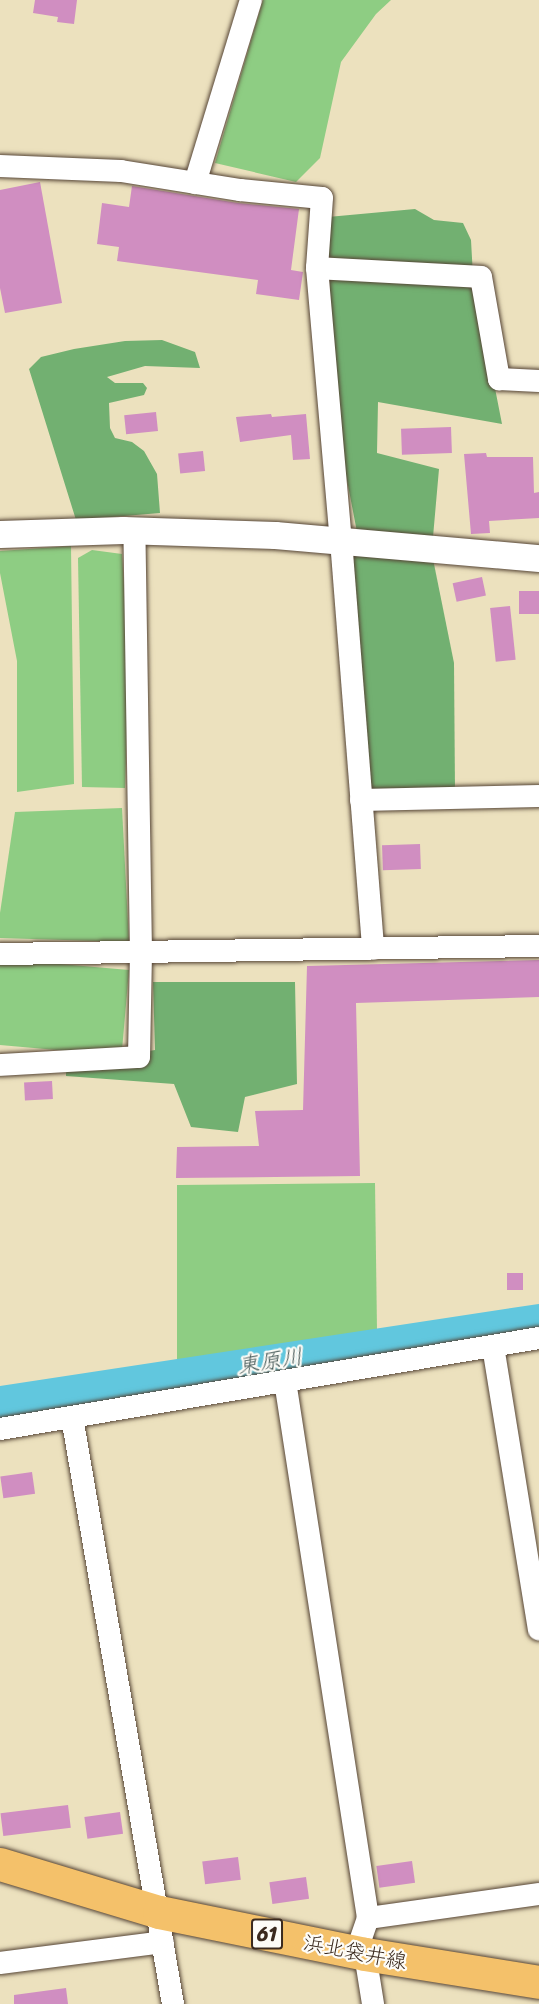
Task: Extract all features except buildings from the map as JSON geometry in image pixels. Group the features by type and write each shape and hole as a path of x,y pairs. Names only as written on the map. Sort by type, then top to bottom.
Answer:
{"main road":[{"name":"浜北袋井線","path":"0,1864 161,1927 360,1953 539,1982"}],"street":[{"path":"195,183 251,0"},
{"path":"0,166 121,171 195,183 322,198 317,268 373,949"},
{"path":"317,268 481,277 499,379 539,381"},
{"path":"0,1065 139,1057 141,953 134,530"},
{"path":"0,534 134,530 341,540 539,558"},
{"path":"362,800 539,796"},
{"path":"0,954 539,946"},
{"path":"0,1429 539,1338"},
{"path":"493,1346 539,1629"},
{"path":"285,1381 368,1918 360,1953 372,2004"},
{"path":"72,1417 173,2004"},
{"path":"368,1918 539,1894"},
{"path":"0,1963 161,1927"}],"green space":[{"path":"263,0 391,0 376,14 341,62 320,158 296,182 215,163"},
{"path":"415,209 434,220 463,223 471,240 473,276 502,424 378,402 377,453 439,469 433,537 357,532 333,408 328,217"},
{"path":"162,340 195,352 200,368 145,366 107,377 115,383 143,383 147,388 144,395 109,403 110,428 115,438 132,442 144,451 157,474 160,513 76,520 29,369 41,357 74,349 125,341"},
{"path":"71,546 74,784 17,792 17,661 0,573 0,551"},
{"path":"92,550 122,554 129,668 125,788 82,787 78,558"},
{"path":"350,553 433,559 454,663 455,792 369,789"},
{"path":"122,808 129,942 0,938 0,913 15,812"},
{"path":"0,959 129,970 122,1056 0,1045"},
{"path":"153,982 295,982 297,1084 245,1097 238,1132 191,1127 174,1084 66,1076 66,1065 155,1050"},
{"path":"375,1183 377,1330 177,1361 177,1185"}],"waterway":[{"name":"東原川","path":"0,1402 539,1320"}]}
